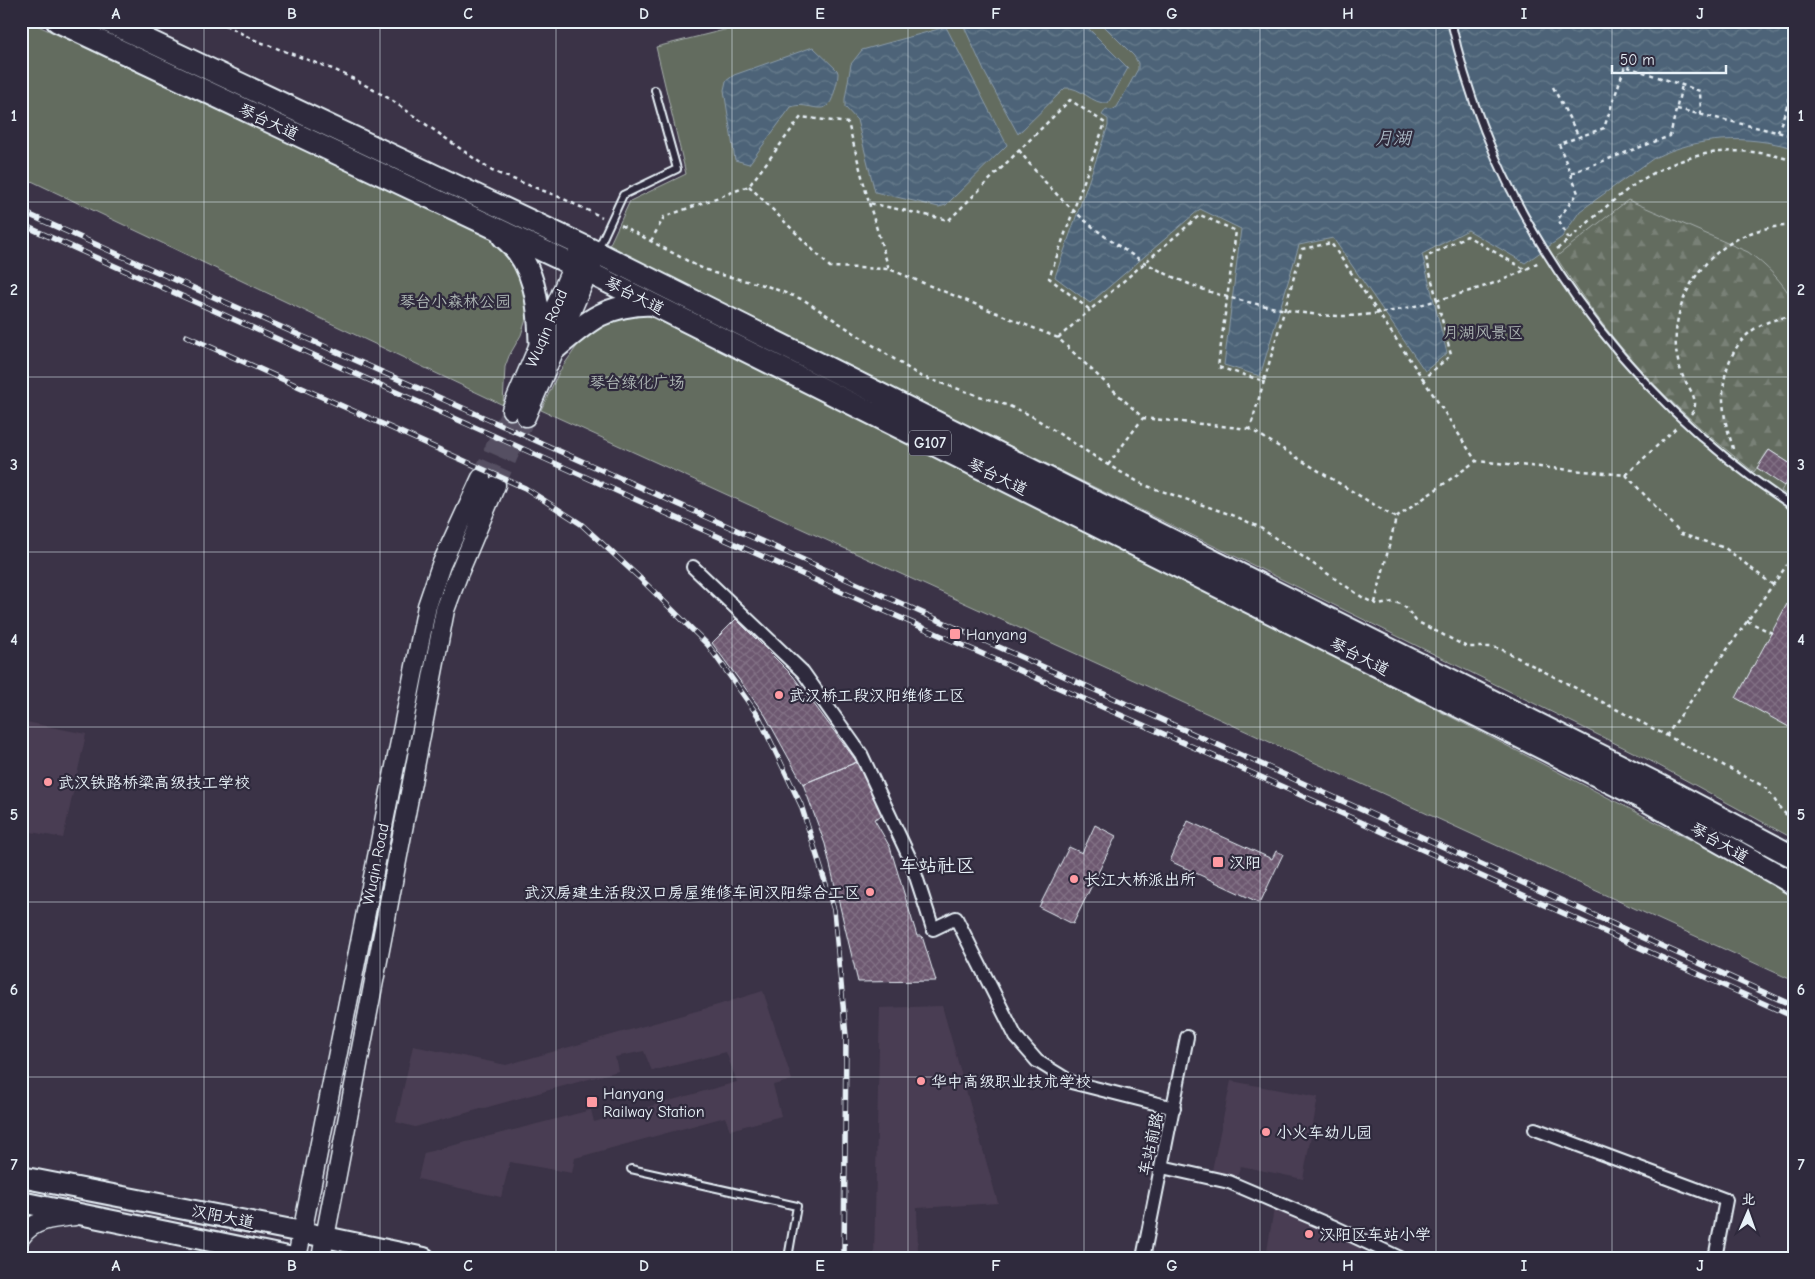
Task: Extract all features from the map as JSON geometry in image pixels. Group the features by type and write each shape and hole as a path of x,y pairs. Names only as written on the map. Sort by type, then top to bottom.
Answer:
{"highway":[{"name":"琴台大道","path":"57,21 485,223 585,258 651,304 1644,799 1794,884"},
{"name":"琴台大道","path":"107,21 585,258 1423,666 1653,782 1794,857"},
{"path":"485,223 510,243 522,256 531,278 548,345 604,312 625,306 651,304"}],"main road":[{"name":"Wuqin Road","path":"519,414 585,258"},
{"name":"Wuqin Road","path":"297,1258 427,606 435,578 488,482 450,593 443,620 321,1258"},
{"name":"汉阳大道","path":"21,1177 424,1258"},
{"name":"汉阳大道","path":"21,1202 293,1258"},
{"path":"21,1236 39,1222 84,1215"}],"street":[{"path":"693,567 788,656 809,680 861,754 910,860 933,929 956,918 1016,1037 1036,1061 1071,1082 1174,1108"},
{"name":"车站前路","path":"1143,1258 1187,1037"},
{"path":"1535,1129 1726,1200 1715,1258"},
{"path":"1162,1167 1229,1182 1332,1226 1400,1258"}],"lane":[{"path":"1451,21 1460,60 1488,139 1512,192 1547,253 1609,341 1649,387 1683,421 1738,467 1794,507"},
{"path":"585,258 612,221 624,195 677,169 655,90"},
{"path":"631,1169 797,1206 788,1258"}],"path":[{"path":"218,21 252,39 335,70 356,80 390,99 492,171 557,196 612,221 706,270 768,286 804,300 920,376 1009,406 1030,416 1108,465 1144,485 1235,516 1259,527 1374,603 1382,605 1393,602 1401,604 1416,621 1466,647 1501,649 1763,786 1770,793 1783,814 1794,819"},
{"path":"1569,239 1558,219 1578,193 1559,144 1604,128 1625,66 1700,91 1701,114"},
{"path":"1571,173 1670,136 1682,85"},
{"path":"1778,132 1794,86"},
{"path":"1554,87 1579,137"},
{"path":"869,203 949,220 1070,100 1105,123 1049,278 1090,310"},
{"path":"1676,109 1794,136"},
{"path":"651,241 664,217 749,186 801,117 848,123 889,270"},
{"path":"1019,150 1035,171 1077,214 1141,260 1182,281 1230,297 1284,310 1334,316 1378,314 1436,301 1490,284 1526,270 1547,253 1569,239 1626,190 1654,172 1685,159 1707,153 1748,151 1794,161"},
{"path":"749,186 830,268 889,270 1058,338 1143,418 1250,429 1396,518"},
{"path":"1058,338 1200,215 1236,232 1230,297 1218,367 1264,381"},
{"path":"1626,475 1693,412 1695,403 1681,372 1676,352 1676,338 1678,318 1690,285 1703,265 1712,256 1735,240 1760,229 1771,226 1794,226"},
{"path":"1423,379 1452,355 1436,301 1426,256 1466,236 1526,270"},
{"path":"1250,429 1302,249 1331,243 1476,461"},
{"path":"1738,467 1724,411 1723,389 1727,368 1736,348 1748,334 1766,322 1794,316"},
{"path":"1108,465 1143,418"},
{"path":"1374,603 1396,518 1476,461 1626,475 1681,534 1725,548 1773,584"},
{"path":"1666,736 1794,555"},
{"path":"1747,621 1772,633"}],"shaded area":[{"name":"武汉铁路桥梁高级技工学校","path":"21,721 86,734 63,838 21,830"},
{"path":"763,991 792,1080 773,1085 781,1116 730,1130 725,1117 575,1158 572,1173 510,1162 501,1197 418,1179 424,1153 591,1110 594,1122 737,1082 726,1052 652,1071 644,1051 615,1057 618,1071 415,1127 396,1122 413,1046 506,1065"},
{"name":"华中高级职业技术学校","path":"942,1006 998,1203 917,1208 918,1255 910,1258 874,1258 880,1008"},
{"name":"小火车幼儿园","path":"1231,1081 1318,1097 1303,1179 1241,1166 1236,1179 1211,1175"},
{"name":"汉阳区车站小学","path":"1275,1202 1363,1241 1360,1258 1266,1258"}],"green space":[{"name":"琴台小森林公园","path":"21,21 28,21 494,239 520,267 528,313 521,335 505,367 503,405 21,176"},
{"name":"月湖风景区","path":"760,21 1794,21 1794,839 1645,758 608,248 630,201 686,174 656,47"},
{"path":"1628,200 1748,252 1774,274 1794,302 1794,466 1769,450 1754,472 1699,427 1631,359 1592,310 1556,257"},
{"name":"琴台绿化广场","path":"637,313 660,319 1336,658 1794,893 1794,981 541,410 559,372 587,335 606,320"},
{"path":"1794,470 1794,500 1781,491"}],"water":[{"path":"1081,21 1128,68 1108,103 1097,101 1071,88 1065,88 1018,134 985,73 962,22"},
{"name":"月湖","path":"1099,21 1794,21 1794,148 1758,141 1723,140 1688,145 1654,158 1580,211 1562,237 1525,263 1468,230 1422,254 1447,353 1425,371 1333,238 1299,245 1260,376 1224,365 1241,229 1200,209 1090,303 1055,277 1108,126 1108,119 1102,115 1106,109 1112,110 1117,107 1138,69 1138,63 1134,56"},
{"path":"946,27 1007,145 946,205 939,207 875,192 857,120 845,107 845,99 851,64 862,50"},
{"path":"813,47 838,73 831,101 822,108 791,107 749,164 735,160 724,90 726,81 734,75"}],"building":[{"path":"1769,450 1794,466 1794,470 1784,486 1757,468"},
{"path":"1787,604 1794,607 1794,720 1789,727 1736,698"},
{"name":"武汉桥工段汉阳维修工区","path":"736,619 793,676 857,762 803,784 765,715 712,643"},
{"name":"武汉房建生活段汉口房屋维修车间汉阳综合工区","path":"857,762 884,815 874,819 890,847 917,936 922,936 936,981 858,982 825,844 803,784"},
{"path":"1188,821 1272,859 1276,851 1283,854 1260,903 1170,861"},
{"name":"长江大桥派出所","path":"1095,825 1116,836 1073,924 1039,907 1069,847 1082,853"}],"tunnel":[{"path":"481,478 511,410"},
{"path":"496,485 526,417"}],"railway":[{"path":"21,211 1252,760 1794,1006"},
{"path":"21,224 1794,1017"},
{"path":"186,336 525,488 581,524 642,580 708,645 759,717 801,805 834,910 846,1036 844,1258"}],"place":[{"name":"Hanyang","path":"955,634"},
{"name":"武汉桥工段汉阳维修工区","path":"779,695"},
{"name":"武汉铁路桥梁高级技工学校","path":"48,782"},
{"name":"汉阳","path":"1218,862"},
{"name":"长江大桥派出所","path":"1074,879"},
{"name":"武汉房建生活段汉口房屋维修车间汉阳综合工区","path":"870,892"},
{"name":"华中高级职业技术学校","path":"921,1081"},
{"name":"Hanyang Railway Station","path":"592,1102"},
{"name":"小火车幼儿园","path":"1266,1132"},
{"name":"汉阳区车站小学","path":"1309,1234"}],"district":[{"name":"车站社区","path":"937,865"}]}
